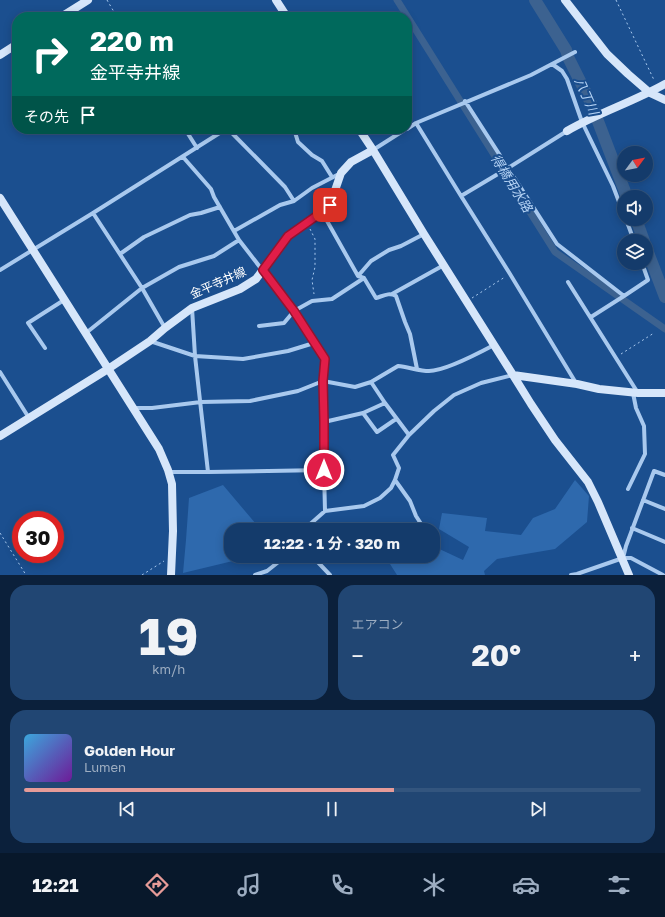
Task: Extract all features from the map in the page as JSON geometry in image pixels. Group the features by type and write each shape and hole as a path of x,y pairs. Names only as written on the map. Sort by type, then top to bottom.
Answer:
{"street":[{"path":"69,12 88,0"},
{"path":"276,0 284,12"},
{"path":"565,0 607,54 650,93 665,100"},
{"path":"0,55 12,47"},
{"path":"412,126 531,74 575,52"},
{"path":"552,64 562,71 567,79 582,122 617,197"},
{"path":"460,196 582,122 650,93 662,86"},
{"path":"463,103 505,170 557,244 624,296"},
{"path":"416,123 577,384"},
{"path":"189,134 197,148"},
{"path":"0,270 219,134"},
{"path":"232,134 284,187 294,201"},
{"path":"296,134 298,142 312,155 322,161 332,177"},
{"path":"362,134 531,404 555,440 588,482 630,575"},
{"path":"373,150 399,134"},
{"name":"金平寺井線","path":"0,436 150,342 165,328 192,308 240,289 256,279 288,236 330,205 341,173 351,162 373,150"},
{"path":"183,157 211,189 214,197 239,240 294,311 325,359 323,381 325,511"},
{"path":"234,230 280,205 294,201 312,188 341,173"},
{"path":"0,198 159,449 172,484 172,575"},
{"path":"120,254 144,236 190,215 220,207"},
{"path":"322,212 358,276 364,278 376,298 386,294 392,294 444,265"},
{"path":"93,213 142,288 165,328"},
{"path":"358,276 371,261 389,250 401,246 424,234"},
{"path":"86,333 142,288 180,267 214,256 239,240"},
{"path":"590,317 648,280 644,270"},
{"path":"259,326 284,323 294,311 312,301 332,299 364,278"},
{"path":"568,282 616,358 635,393 636,408 644,426 645,454 628,489"},
{"path":"392,294 396,296 410,334 417,369"},
{"path":"45,348 28,323 65,300"},
{"path":"192,308 195,356 208,472"},
{"path":"150,342 195,356 243,359 288,351 314,343"},
{"path":"134,408 152,408 201,402 250,401 298,391 323,381 355,387 371,382 398,366 430,371 440,369 479,353 494,345"},
{"path":"0,372 29,418"},
{"path":"311,523 325,511 364,506 380,498 390,488 395,480 399,468 394,455 409,435 434,411 454,396 481,383 513,375 577,384 599,389 635,393 665,393"},
{"path":"371,382 396,419 409,435"},
{"path":"324,422 363,413 385,403"},
{"path":"363,413 377,432 396,419"},
{"path":"168,472 324,470"},
{"path":"623,558 632,528 654,471 665,474"},
{"path":"395,480 410,501 420,523"},
{"path":"643,500 665,509"},
{"path":"632,528 665,542"},
{"path":"571,575 623,558 631,558 663,575"},
{"path":"255,575 267,571 277,563"},
{"path":"319,563 330,575"}],"path":[{"path":"107,0 114,12"},
{"path":"616,0 662,86"},
{"path":"307,223 315,239 315,267 312,280 315,301"},
{"path":"467,301 510,274"},
{"path":"616,358 654,333"},
{"path":"0,533 26,575"},
{"path":"142,575 172,557"}],"shaded area":[{"path":"575,480 589,496 587,522 555,549 497,559 484,571 485,575 397,575 390,564 440,563 440,549 463,560 469,547 440,530 442,513 487,518 485,531 521,535 533,518 555,509"},
{"path":"223,485 255,523 224,523 225,563 183,573 186,540 189,498"}],"waterway":[{"name":"得橋用水路","path":"397,0 405,12"},
{"name":"八丁川","path":"535,0 566,50 591,103 624,190"},
{"name":"得橋用水路","path":"412,24 555,252 665,329"},
{"name":"八丁川","path":"639,226 641,234"},
{"name":"八丁川","path":"653,265 665,297"}],"route":[{"path":"324,470 323,381 325,359 294,311 263,270 288,236 330,205"}]}
